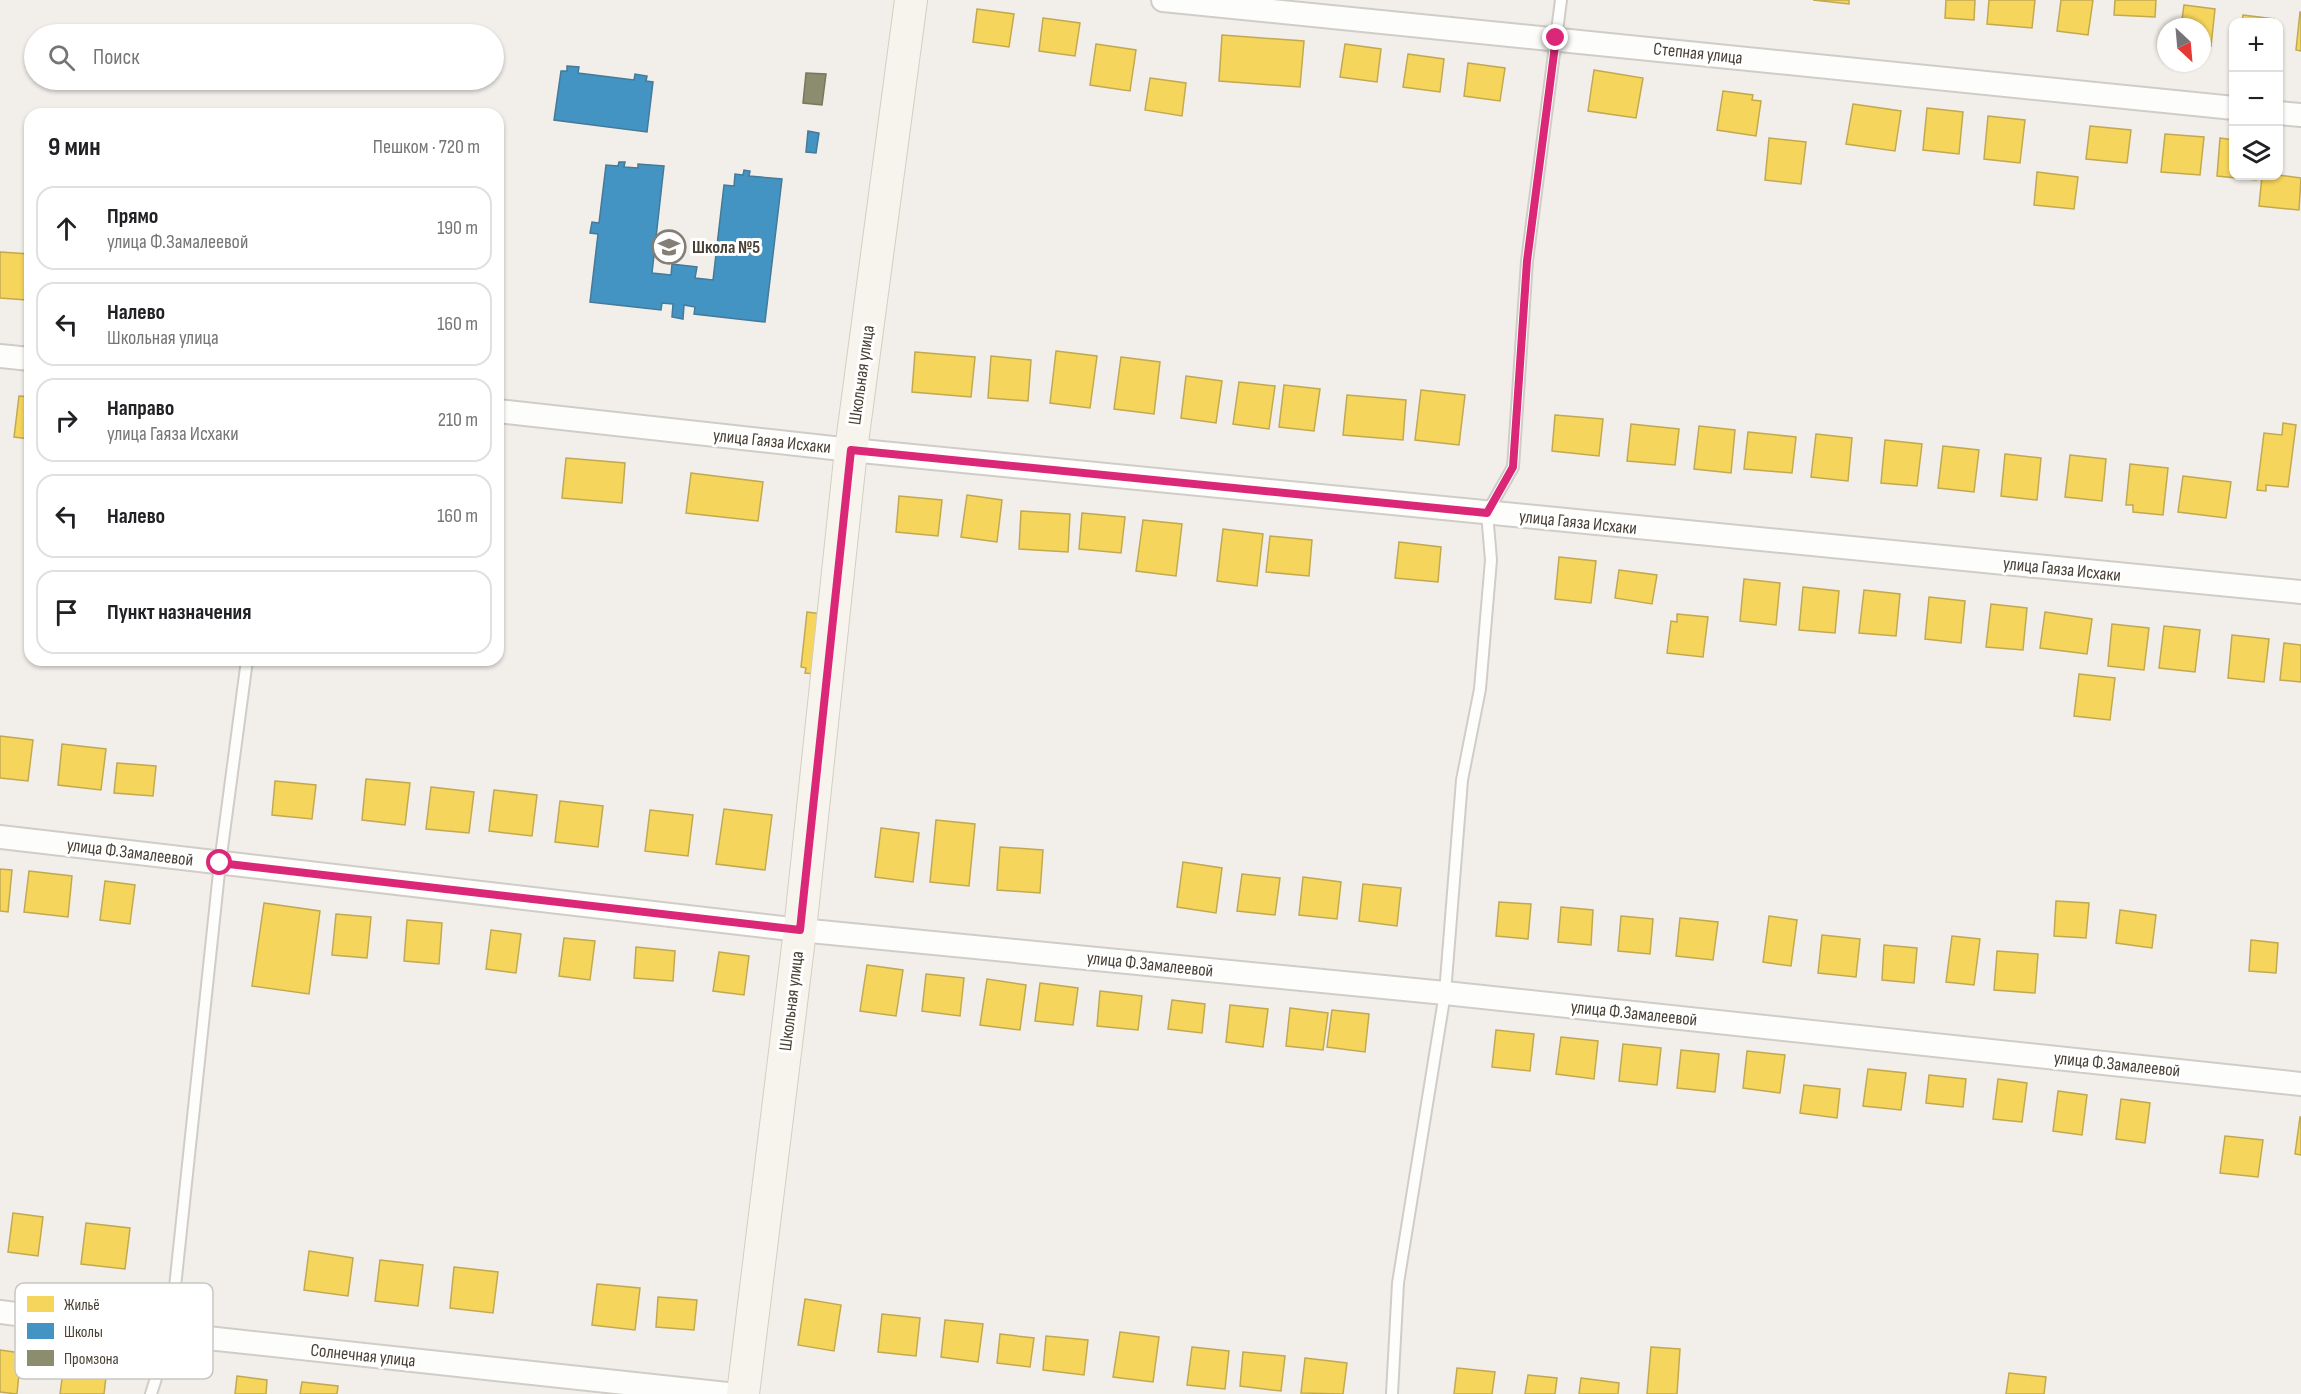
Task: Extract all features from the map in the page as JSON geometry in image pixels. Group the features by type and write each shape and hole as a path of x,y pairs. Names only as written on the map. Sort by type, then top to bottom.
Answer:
{"street":[{"name":"Школьная улица","path":"743,1394 800,930 851,450 911,0"},
{"name":"Степная улица","path":"1163,0 2229,107"},
{"path":"2283,113 2301,115"},
{"path":"0,356 24,358"},
{"name":"улица Гаяза Исхаки","path":"504,412 851,450 2301,592"},
{"name":"улица Ф.Замалеевой","path":"0,837 800,930 1445,993 2301,1084"},
{"name":"Солнечная улица","path":"0,1312 15,1314"},
{"name":"Солнечная улица","path":"213,1339 727,1394"}],"lane":[{"path":"1392,1394 1398,1284 1445,993 1462,780 1480,689 1491,560 1487,513 1513,467 1527,261 1561,0"},
{"path":"175,1283 220,863 247,666"},
{"path":"152,1394 156,1379"}],"building: Жильё":[{"path":"1813,0 1849,0 1849,4"},
{"path":"1946,0 1975,0 1974,20 1945,18"},
{"path":"1989,0 2035,0 2032,28 1987,24"},
{"path":"2061,0 2093,0 2088,35 2057,31"},
{"path":"2115,0 2156,0 2155,17 2114,15"},
{"path":"2184,5 2215,9 2211,46 2211,18 2182,18"},
{"path":"977,9 1014,14 1009,47 973,42"},
{"path":"2301,12 2301,51 2296,50"},
{"path":"2243,15 2266,18 2243,18"},
{"path":"1043,18 1080,23 1075,56 1039,51"},
{"path":"1222,35 1304,41 1300,87 1219,81"},
{"path":"1096,44 1136,50 1130,91 1090,85"},
{"path":"1345,44 1381,49 1377,82 1340,77"},
{"path":"1408,54 1444,59 1440,92 1403,87"},
{"path":"1468,63 1505,68 1500,101 1464,96"},
{"path":"1594,70 1643,78 1636,118 1588,111"},
{"path":"1150,78 1186,83 1182,116 1145,110"},
{"path":"1723,91 1753,95 1752,100 1761,101 1756,136 1717,130"},
{"path":"1853,104 1901,111 1895,151 1846,144"},
{"path":"1927,108 1963,112 1959,154 1923,150"},
{"path":"1988,116 2025,120 2020,163 1984,159"},
{"path":"2090,126 2131,130 2127,163 2086,159"},
{"path":"2165,134 2204,137 2200,175 2161,172"},
{"path":"1769,138 1806,142 1801,184 1765,180"},
{"path":"2220,138 2229,139 2229,177 2217,176"},
{"path":"2037,172 2078,177 2074,209 2034,205"},
{"path":"2283,176 2301,178 2299,210 2259,206 2262,180 2283,180"},
{"path":"0,252 24,254 24,300 0,298"},
{"path":"1056,351 1097,356 1090,408 1050,403"},
{"path":"915,352 975,357 971,397 912,392"},
{"path":"991,356 1031,360 1028,401 988,398"},
{"path":"1121,357 1160,362 1154,414 1114,409"},
{"path":"1186,376 1222,381 1216,423 1181,418"},
{"path":"1239,382 1275,386 1269,429 1233,424"},
{"path":"1284,385 1320,389 1314,431 1279,427"},
{"path":"1421,390 1465,395 1459,445 1415,440"},
{"path":"1347,395 1406,400 1403,440 1343,435"},
{"path":"19,396 24,396 24,438 14,437"},
{"path":"1555,415 1603,419 1599,456 1552,451"},
{"path":"2283,423 2296,425 2288,487 2266,485 2266,491 2257,490 2264,433 2282,435"},
{"path":"1631,424 1679,429 1675,465 1627,461"},
{"path":"1699,426 1735,430 1731,473 1694,469"},
{"path":"1748,432 1796,437 1792,473 1744,469"},
{"path":"1816,434 1852,438 1848,481 1811,477"},
{"path":"1885,440 1922,444 1917,486 1881,483"},
{"path":"1943,446 1979,450 1974,492 1938,488"},
{"path":"2005,454 2041,458 2037,500 2001,496"},
{"path":"2070,455 2106,459 2102,501 2065,497"},
{"path":"566,458 625,463 622,503 562,498"},
{"path":"2130,464 2168,468 2163,515 2133,512 2133,505 2126,505"},
{"path":"691,473 763,482 758,521 686,513"},
{"path":"2183,476 2231,482 2226,518 2178,512"},
{"path":"967,495 1002,500 997,542 961,537"},
{"path":"899,496 942,500 938,536 896,532"},
{"path":"1021,511 1070,514 1068,552 1019,549"},
{"path":"1082,513 1125,517 1121,553 1079,549"},
{"path":"1143,520 1182,524 1176,576 1136,571"},
{"path":"1223,529 1263,534 1257,586 1217,581"},
{"path":"1270,536 1312,540 1309,576 1266,572"},
{"path":"1399,542 1441,547 1438,582 1395,578"},
{"path":"1559,557 1596,561 1591,603 1555,599"},
{"path":"1619,570 1657,575 1652,604 1615,598"},
{"path":"1744,579 1780,583 1776,625 1740,621"},
{"path":"1803,587 1839,591 1835,633 1799,630"},
{"path":"1864,590 1900,594 1896,636 1859,633"},
{"path":"1929,597 1965,601 1961,643 1925,639"},
{"path":"1991,604 2027,608 2023,650 1986,647"},
{"path":"807,612 822,614 815,674 805,673 806,668 801,667"},
{"path":"2045,612 2092,619 2087,654 2040,648"},
{"path":"1677,614 1708,617 1703,657 1667,653 1671,621 1677,622"},
{"path":"2112,624 2149,628 2144,670 2108,666"},
{"path":"2164,626 2200,630 2195,672 2159,668"},
{"path":"2232,635 2269,639 2264,682 2228,678"},
{"path":"2284,643 2301,645 2301,682 2280,680"},
{"path":"2079,674 2115,678 2110,720 2074,716"},
{"path":"0,736 33,740 28,781 0,778"},
{"path":"62,744 106,749 101,790 58,785"},
{"path":"117,763 156,766 153,796 114,793"},
{"path":"366,779 410,783 405,825 362,820"},
{"path":"275,781 316,785 312,819 272,815"},
{"path":"431,787 474,792 469,833 426,829"},
{"path":"494,790 537,795 532,836 489,831"},
{"path":"560,801 603,806 598,847 555,842"},
{"path":"724,809 772,815 765,870 716,864"},
{"path":"650,810 693,815 688,856 645,851"},
{"path":"936,820 975,824 969,886 930,882"},
{"path":"881,828 919,833 913,882 875,877"},
{"path":"1000,847 1043,850 1040,893 997,890"},
{"path":"1183,862 1222,868 1216,913 1177,907"},
{"path":"0,869 12,870 8,912 0,911"},
{"path":"29,871 72,876 68,917 24,912"},
{"path":"1242,874 1280,878 1275,915 1237,911"},
{"path":"1303,877 1341,882 1337,919 1299,915"},
{"path":"105,881 135,885 130,924 100,920"},
{"path":"1363,884 1401,888 1397,926 1359,921"},
{"path":"2056,901 2089,903 2086,938 2054,936"},
{"path":"1499,902 1531,904 1528,939 1496,936"},
{"path":"264,903 320,911 309,994 252,986"},
{"path":"1561,907 1593,910 1591,945 1558,942"},
{"path":"2120,910 2156,915 2152,948 2116,943"},
{"path":"336,914 371,917 367,958 332,955"},
{"path":"1621,916 1653,919 1650,954 1618,951"},
{"path":"1769,916 1797,920 1791,966 1763,962"},
{"path":"1680,918 1718,922 1713,960 1676,956"},
{"path":"407,920 442,923 439,964 404,961"},
{"path":"491,930 521,934 516,973 486,969"},
{"path":"1822,935 1860,939 1856,977 1818,973"},
{"path":"1952,936 1980,939 1974,985 1946,982"},
{"path":"564,938 595,941 590,980 559,976"},
{"path":"2251,940 2278,943 2276,973 2249,971"},
{"path":"1884,945 1917,948 1914,983 1882,980"},
{"path":"636,947 675,951 673,981 634,978"},
{"path":"1997,951 2038,954 2035,993 1994,990"},
{"path":"719,952 749,956 744,995 713,991"},
{"path":"867,965 903,970 896,1016 860,1011"},
{"path":"926,974 964,978 960,1016 922,1011"},
{"path":"987,979 1026,985 1020,1030 980,1025"},
{"path":"1040,983 1078,988 1073,1025 1035,1021"},
{"path":"1100,991 1142,996 1138,1030 1097,1026"},
{"path":"1172,1000 1205,1004 1202,1033 1168,1029"},
{"path":"1230,1005 1268,1009 1263,1047 1226,1042"},
{"path":"1290,1008 1328,1013 1323,1050 1286,1046"},
{"path":"1332,1010 1369,1014 1365,1052 1327,1047"},
{"path":"1496,1030 1534,1034 1530,1071 1492,1067"},
{"path":"1561,1037 1598,1041 1594,1079 1556,1074"},
{"path":"1623,1044 1661,1048 1657,1085 1619,1081"},
{"path":"1681,1050 1719,1054 1715,1092 1677,1088"},
{"path":"1747,1051 1785,1055 1780,1093 1743,1088"},
{"path":"1868,1069 1906,1073 1901,1110 1863,1106"},
{"path":"1929,1075 1966,1079 1963,1107 1926,1103"},
{"path":"1998,1079 2027,1083 2022,1122 1993,1119"},
{"path":"1804,1085 1840,1089 1837,1118 1800,1113"},
{"path":"2058,1091 2087,1095 2082,1135 2053,1131"},
{"path":"2121,1099 2150,1103 2145,1143 2116,1139"},
{"path":"2301,1117 2301,1155 2295,1154"},
{"path":"2225,1136 2263,1140 2258,1177 2220,1173"},
{"path":"13,1213 43,1217 38,1256 8,1252"},
{"path":"86,1223 130,1228 125,1269 81,1264"},
{"path":"309,1251 353,1258 348,1296 304,1290"},
{"path":"380,1260 423,1265 418,1306 375,1301"},
{"path":"454,1267 498,1272 493,1313 450,1308"},
{"path":"597,1284 640,1288 635,1330 592,1325"},
{"path":"658,1297 697,1300 694,1330 656,1327"},
{"path":"805,1299 841,1305 834,1351 798,1345"},
{"path":"882,1314 920,1318 916,1356 878,1352"},
{"path":"945,1320 983,1324 978,1362 941,1357"},
{"path":"1120,1332 1159,1337 1153,1382 1113,1377"},
{"path":"1000,1334 1034,1338 1030,1367 997,1363"},
{"path":"1046,1336 1088,1340 1084,1375 1043,1370"},
{"path":"1192,1347 1229,1351 1225,1389 1187,1385"},
{"path":"1651,1347 1680,1349 1677,1394 1647,1394"},
{"path":"0,1350 15,1352 15,1379 18,1379 17,1394 0,1392"},
{"path":"1243,1352 1285,1356 1281,1391 1240,1386"},
{"path":"1305,1358 1347,1363 1343,1394 1301,1393"},
{"path":"1457,1368 1495,1372 1492,1394 1454,1394"},
{"path":"2009,1373 2046,1377 2044,1394 2006,1394"},
{"path":"1528,1375 1557,1378 1555,1394 1525,1394"},
{"path":"237,1376 267,1380 266,1394 235,1394"},
{"path":"1581,1378 1619,1383 1618,1394 1579,1394"},
{"path":"62,1379 106,1379 104,1394 60,1394"},
{"path":"302,1382 338,1386 337,1394 300,1394"}],"building: Школы":[{"path":"567,66 579,67 578,73 634,80 635,74 647,76 646,81 653,82 647,132 554,120 561,71 567,71"},
{"path":"808,131 819,133 816,153 806,152"},
{"path":"619,162 625,162 624,167 638,168 638,164 664,166 652,273 671,275 672,264 697,267 695,278 713,280 724,185 734,186 735,174 743,175 744,170 750,171 749,176 782,179 765,322 694,314 695,307 684,305 683,319 672,317 673,304 662,303 661,310 590,302 598,234 590,233 592,222 599,223 606,165 618,166"}],"building: Промзона":[{"path":"806,73 826,74 822,105 803,103"}],"place":[{"name":"Школа №5","path":"669,247"}],"route":[{"path":"220,863 800,930 851,450 1487,513 1513,467 1527,261 1556,38"}]}
